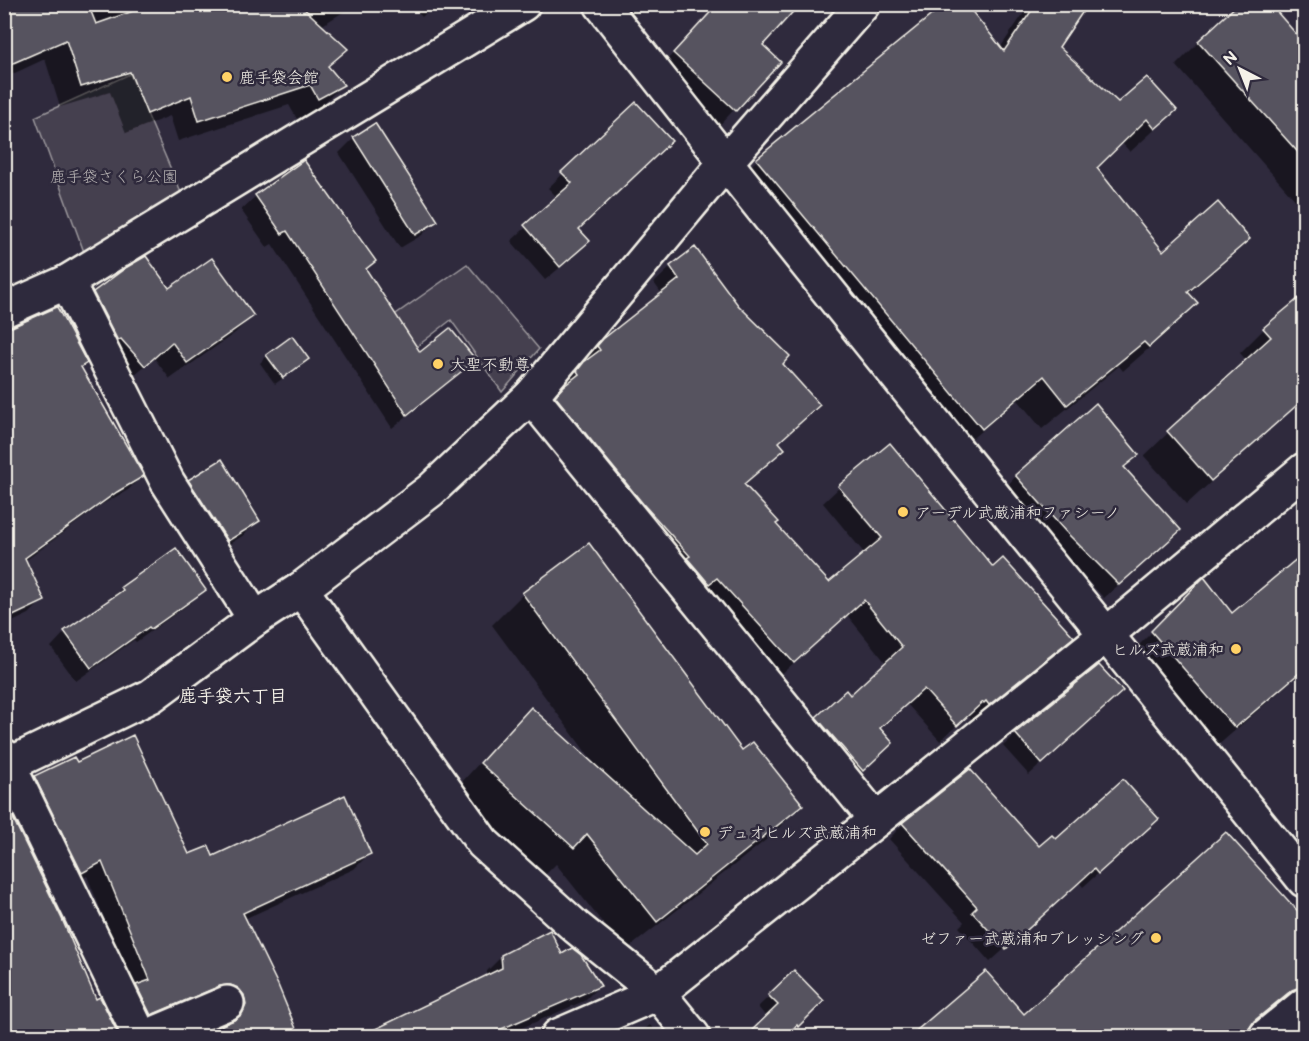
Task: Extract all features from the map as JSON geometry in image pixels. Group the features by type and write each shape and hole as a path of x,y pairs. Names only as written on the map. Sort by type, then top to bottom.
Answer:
{"street":[{"path":"4,310 67,282 523,4"},
{"path":"601,4 724,163 1305,880"},
{"path":"140,1036 6,763 151,696 255,619 301,590 431,490 531,396 724,163 863,4"},
{"path":"67,282 167,481 255,619"},
{"path":"531,396 876,820"},
{"path":"558,1036 658,993 1107,634 1305,470"},
{"path":"301,590 483,843 576,927 658,993 693,1036"},
{"path":"149,1036 227,1003"},
{"path":"1266,1036 1305,1005"}],"green space":[{"name":"鹿手袋さくら公園","path":"130,74 185,202 88,263 35,117"},
{"path":"467,264 539,349 502,392 451,320 393,365 369,333"}],"building":[{"path":"4,4 88,4 96,24 153,4 299,4 348,49 328,66 344,85 318,99 310,85 199,121 191,96 147,114 130,72 81,87 66,40 4,67"},
{"path":"718,4 800,4 763,45 781,62 736,111 673,53"},
{"path":"945,4 966,4 1004,51 1036,4 1088,4 1059,47 1118,102 1147,77 1177,110 1155,129 1147,119 1097,168 1163,251 1218,202 1250,239 1188,292 1198,303 1149,347 1144,342 1067,405 1044,376 982,429 756,159"},
{"path":"1238,4 1270,4 1305,44 1305,160 1198,41"},
{"path":"636,102 672,141 579,229 590,241 560,267 524,225 572,183 561,172"},
{"path":"375,123 438,221 415,235 353,137"},
{"path":"304,160 376,261 366,269 420,352 450,328 476,360 407,415 287,231 282,234 255,195"},
{"path":"695,247 738,305 790,356 783,364 820,405 779,442 785,449 744,484 779,522 776,524 829,582 882,538 838,486 890,443 993,567 1003,558 1074,637 989,705 986,701 983,702 957,726 924,689 880,728 893,743 863,771 816,717 846,690 850,695 902,647 864,600 794,663 717,578 709,584 687,558 690,556 644,505 555,396 579,374 577,371 584,362 600,350 597,346 603,339 679,279 670,266"},
{"path":"146,256 169,288 212,258 254,316 187,363 172,342 145,366 121,339 118,341 93,292"},
{"path":"1305,293 1305,398 1211,481 1167,431 1271,337 1263,328"},
{"path":"57,307 87,363 81,367 144,476 117,492 25,558 45,601 13,616 4,599 4,328 12,327"},
{"path":"292,336 309,359 283,378 266,355"},
{"path":"1096,403 1139,455 1124,467 1181,530 1119,585 1065,531 1015,475"},
{"path":"222,459 260,521 228,541 188,480"},
{"path":"589,543 742,750 753,742 803,805 657,922 587,834 574,848 480,763 531,707 695,855 707,844 522,593"},
{"path":"176,548 206,590 91,668 64,631 123,590 121,587"},
{"name":"ヒルズ武蔵浦和","path":"1305,552 1305,668 1235,728 1151,631 1204,577 1232,613"},
{"path":"1099,665 1123,691 1042,764 1015,733"},
{"path":"133,735 189,854 209,846 213,856 345,795 371,854 243,913 278,985 299,1036 196,1036 234,1020 242,1014 246,1005 244,995 238,988 230,985 220,986 151,1015 136,985 150,980 102,862 82,873 34,776 74,757 77,762"},
{"path":"970,769 1039,846 1052,835 1056,839 1123,779 1159,819 1098,874 1094,869 1006,949 972,912 977,907 902,823"},
{"path":"4,800 62,919 96,999 100,997 119,1036 4,1036"},
{"path":"1226,832 1305,919 1305,987 1292,990 1254,1021 1248,1036 910,1036 986,971 1024,1014"},
{"path":"550,930 562,954 572,948 581,955 601,986 485,1036 361,1036 502,968 501,955"},
{"path":"794,970 824,1001 798,1027 797,1025 785,1036 746,1036 778,1005 768,995"}],"place":[{"name":"鹿手袋会館","path":"227,77"},
{"name":"大聖不動尊","path":"438,364"},
{"name":"アーデル武蔵浦和ファシーノ","path":"903,512"},
{"name":"ヒルズ武蔵浦和","path":"1236,649"},
{"name":"デュオヒルズ武蔵浦和","path":"705,832"},
{"name":"ゼファー武蔵浦和ブレッシング","path":"1156,938"}],"district":[{"name":"鹿手袋六丁目","path":"233,696"}]}
